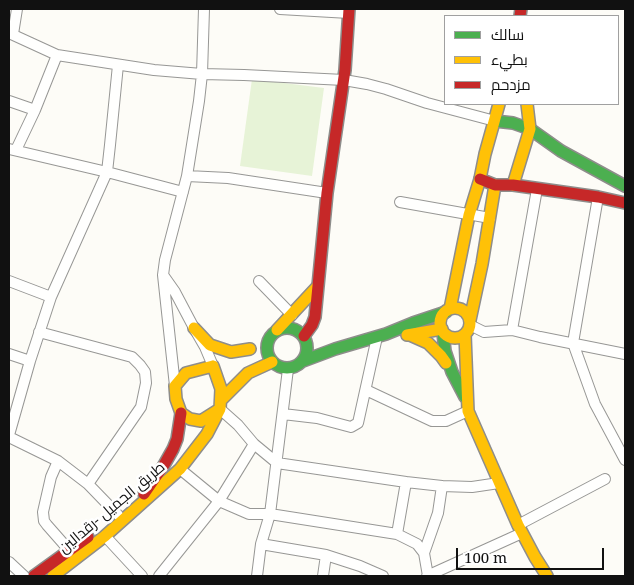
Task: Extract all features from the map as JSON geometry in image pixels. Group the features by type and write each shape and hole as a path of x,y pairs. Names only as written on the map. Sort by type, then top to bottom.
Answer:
{"street":[{"path":"17,9 11,34 57,56 154,70 344,80 366,84 427,103 494,121 513,123 530,129 561,151 625,186"},
{"path":"203,9 202,74 199,101 187,176 165,260 163,275 176,399 181,413 190,419 201,421 221,404 248,373 272,362"},
{"path":"280,9 349,11 344,80 327,192 315,317 304,337"},
{"path":"57,56 35,110 12,149 183,192"},
{"path":"118,65 106,172 51,297 30,361 9,436 58,461 88,484 118,515"},
{"path":"9,101 35,110"},
{"path":"499,105 484,154 480,179 469,215 448,311 441,320 444,351 520,529 547,576"},
{"path":"513,185 530,129 528,105"},
{"path":"187,176 228,178 327,192"},
{"path":"480,179 495,185 513,185 598,197 625,203"},
{"path":"468,407 468,327 482,264 495,185"},
{"path":"512,330 537,189"},
{"path":"598,197 573,343 595,404 625,460"},
{"path":"400,202 490,218"},
{"path":"163,275 175,292 205,347 221,389 221,404 254,444 277,463 442,486 472,487 499,482"},
{"path":"9,281 51,297"},
{"path":"260,281 292,315"},
{"path":"317,287 271,335 267,352 272,362 282,368 296,366 303,361 335,349 382,335 448,311 460,310 464,312 468,327"},
{"path":"420,320 453,291"},
{"path":"468,327 484,332 512,330 625,354"},
{"path":"442,331 448,337 454,338 460,337 468,327"},
{"path":"194,328 210,345 232,352 250,349"},
{"path":"276,330 291,328 298,331 304,337 307,343 307,350 303,361"},
{"path":"382,335 410,335 442,331"},
{"path":"39,332 132,357 145,372 146,383 141,407 88,484"},
{"path":"283,414 317,418 351,426 358,423 382,335"},
{"path":"410,335 428,343 441,356 452,372"},
{"path":"304,337 335,349"},
{"path":"175,386 186,373 213,366 268,342"},
{"path":"9,354 30,361"},
{"path":"257,576 261,544 270,514 288,368"},
{"path":"366,390 432,421 446,421 468,407"},
{"name":"طريق الجميل -رقدالين","path":"53,576 104,536 180,469 206,434 221,404"},
{"name":"طريق الجميل -رقدالين","path":"34,576 118,515 146,492 173,449 177,439 181,413"},
{"path":"160,576 219,501 254,444"},
{"path":"58,461 51,477 43,512 44,521 69,550"},
{"path":"180,469 219,501 249,514 270,514 397,534 417,544 424,552"},
{"path":"442,486 438,513 424,552 428,576 520,529 605,479"},
{"path":"397,534 406,482"},
{"path":"104,536 142,576"},
{"path":"261,544 326,556 360,566 383,576"},
{"path":"323,576 326,556"},
{"path":"9,562 24,576"}],"green space":[{"path":"252,79 324,88 312,176 240,166"}],"traffic: fast":[{"path":"495,121 513,123 530,129 561,151 625,186"},
{"path":"303,361 446,312"},
{"path":"291,328 298,331 304,337 307,348 306,356 298,365 291,368 283,368 276,365 268,356 267,344 270,337 279,329 291,328"},
{"path":"443,333 445,351 452,372 465,397"}],"traffic: slow":[{"path":"450,309 469,215 499,105"},
{"path":"513,185 530,129 527,105"},
{"path":"470,320 482,264 495,185"},
{"path":"277,330 317,287"},
{"path":"455,308 461,309 469,317 470,323 469,329 461,337 455,338 449,337 441,329 440,323 441,317 449,309 455,308"},
{"path":"194,328 210,345 231,352 250,349"},
{"path":"407,335 442,329"},
{"path":"465,334 468,411 518,525 547,576"},
{"path":"410,335 428,343 446,363"},
{"path":"221,400 248,373 272,362"},
{"path":"213,366 221,389 220,409 201,421 190,419 181,413 176,399 175,386 186,373 213,366"},
{"path":"53,576 105,536 180,469 207,434 220,409"}],"traffic: jam":[{"path":"304,336 315,317 327,193 345,70 349,9"},
{"path":"520,15 521,9"},
{"path":"480,179 495,185 513,185 598,197 625,203"},
{"path":"144,494 173,449 177,439 181,413"},
{"path":"34,576 88,537"}]}
